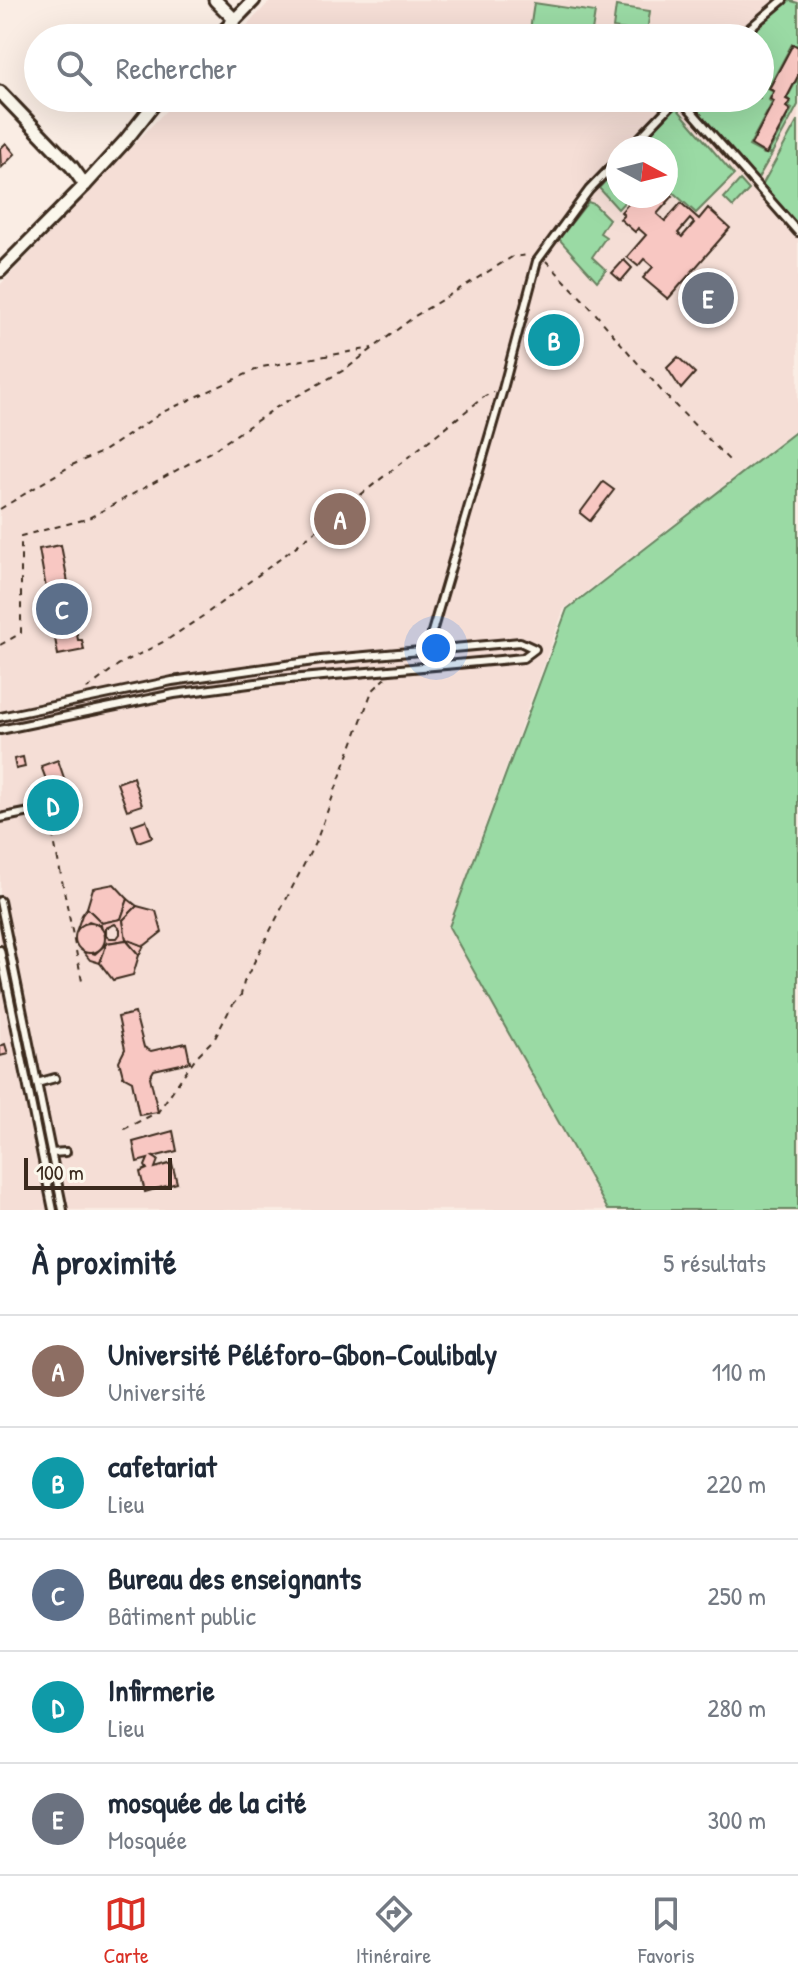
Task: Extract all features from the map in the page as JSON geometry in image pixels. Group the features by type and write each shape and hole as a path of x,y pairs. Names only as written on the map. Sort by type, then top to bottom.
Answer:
{"street":[{"path":"215,0 234,19"},
{"path":"230,24 254,0"},
{"path":"0,92 72,167 85,185"},
{"path":"2,265 85,185 148,112"}],"lane":[{"path":"755,24 783,0"},
{"path":"642,136 665,112"},
{"path":"691,112 798,232"},
{"path":"432,665 432,632 537,261 589,190 606,172"},
{"path":"0,717 172,681 321,660 520,642 535,649 523,658 174,694 0,730"},
{"path":"172,681 174,694"},
{"path":"0,818 30,812"},
{"path":"0,901 51,1153 53,1210"},
{"path":"0,950 15,1023 63,1210"},
{"path":"11,958 23,955"},
{"path":"0,997 10,995"},
{"path":"15,1023 25,1022"},
{"path":"37,1083 55,1078"},
{"path":"51,1153 66,1152"}],"path":[{"path":"0,645 21,633 21,536 87,519 212,451 277,407 346,369 415,316 512,257 525,254 540,256 589,306 665,395 729,460"},
{"path":"0,509 72,465 102,452 163,412 262,367 374,347"},
{"path":"77,702 89,686 118,665 167,640 203,616 280,559 485,396 503,389"},
{"path":"124,1129 158,1112 196,1057 215,1038 241,995 244,982 317,839 372,691 396,669"},
{"path":"30,812 52,830 82,981"}],"shaded area":[{"path":"271,0 798,0 798,428 564,609 448,927 607,1210 0,1210 0,285 165,112 774,112 774,24 248,24"}],"green space":[{"path":"788,0 798,3 798,46 792,44 774,78 774,24 760,24"},
{"path":"534,3 595,12 593,24 531,24"},
{"path":"616,6 650,11 648,24 614,24"},
{"path":"798,78 798,105 772,153 768,153 792,109 788,107 791,102 787,98"},
{"path":"669,112 680,112 734,175 696,213 678,197 678,136 647,136"},
{"path":"698,112 767,112 749,146 764,154 772,154 757,180"},
{"path":"798,120 798,224 796,226 761,187"},
{"path":"606,180 606,196 599,188"},
{"path":"740,180 749,190 733,207 724,198"},
{"path":"588,202 609,219 600,233 606,237 592,257 606,270 597,281 559,239"},
{"path":"798,430 798,1210 608,1210 449,927 567,609"}],"building":[{"path":"793,44 798,47 798,76 786,99 790,101 786,107 790,110 766,154 751,145 768,112 774,112 774,80"},
{"path":"6,143 15,154 1,168 0,149"},
{"path":"681,203 699,219 708,208 730,228 668,299 643,278 653,267 644,259 638,266 627,257 646,235 638,228 635,232 620,219 624,215 621,212 624,208 662,208 657,214 665,221","holes":["690,219 694,223 682,237 678,233"]},
{"path":"624,260 632,268 621,281 612,273"},
{"path":"710,288 719,297 707,309 698,300"},
{"path":"555,329 562,347 553,351 545,333"},
{"path":"678,357 695,373 681,389 667,368"},
{"path":"603,482 614,490 590,521 580,513"},
{"path":"61,545 69,588 75,587 77,601 71,602 78,640 82,640 84,650 58,655 39,549"},
{"path":"23,757 25,767 16,769 14,759"},
{"path":"58,760 65,781 58,784 56,779 47,782 41,766"},
{"path":"133,777 142,805 127,810 117,783"},
{"path":"58,784 68,821 49,826 39,789"},
{"path":"37,789 39,799 32,801 30,790"},
{"path":"146,820 152,837 138,842 132,825"},
{"path":"114,884 128,899 121,919 102,923 87,908 93,888"},
{"path":"128,899 137,906 123,920 126,939 144,946 139,955 126,940 107,943 100,963 90,960 82,950 95,954 105,945 101,925 89,921 77,929 87,908 102,923 121,919","holes":["115,924 120,929 117,938 106,935 106,928"]},
{"path":"137,906 156,911 162,932 144,946 126,939 123,920"},
{"path":"90,923 101,927 105,938 101,949 90,953 79,949 75,938 79,927"},
{"path":"126,940 139,955 133,975 113,980 100,963 107,943"},
{"path":"135,1013 144,1047 151,1051 186,1043 190,1062 154,1070 150,1077 158,1112 139,1115 132,1081 123,1076 119,1061 125,1049 118,1017"},
{"path":"5,1044 8,1054 0,1056 0,1046"},
{"path":"173,1131 177,1151 153,1157 158,1160 155,1168 172,1163 177,1183 145,1192 140,1172 147,1169 148,1159 137,1162 133,1142"}],"place":[{"name":"mosquée de la cité","path":"708,298"},
{"name":"cafetariat","path":"554,340"},
{"name":"Université Péléforo-Gbon-Coulibaly","path":"340,519"},
{"name":"Bureau des enseignants","path":"62,609"},
{"name":"Infirmerie","path":"53,805"}]}
